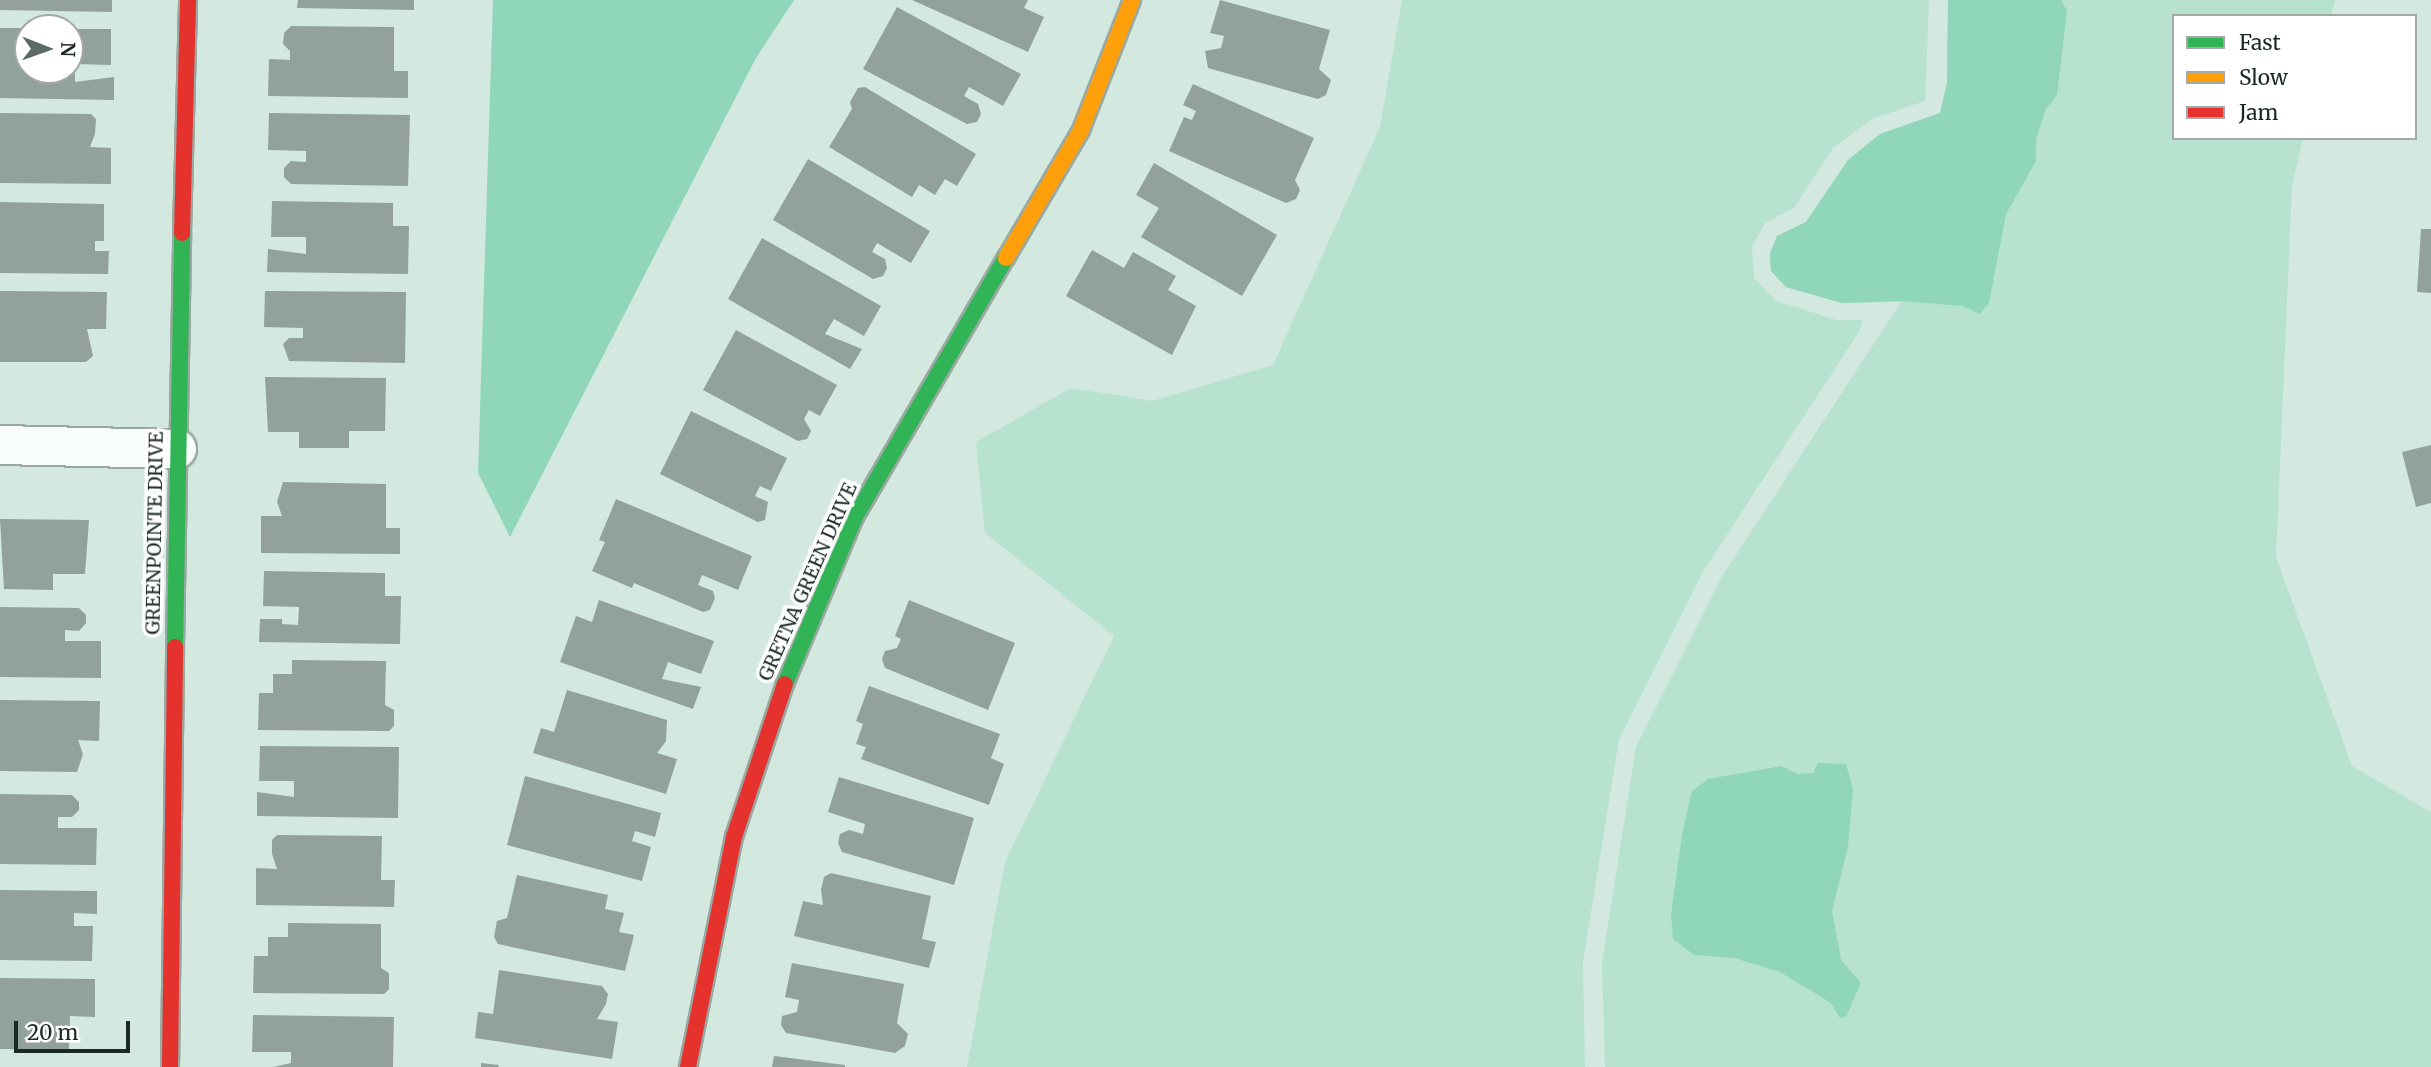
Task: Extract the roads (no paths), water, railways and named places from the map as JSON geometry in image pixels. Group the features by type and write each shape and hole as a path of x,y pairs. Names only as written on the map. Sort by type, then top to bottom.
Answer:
{"street":[{"name":"GREENPOINTE DRIVE","path":"170,1067 177,449 188,0"},
{"name":"GRETNA GREEN DRIVE","path":"688,1067 734,837 788,675 819,598 855,517 1080,130 1113,58 1132,0"},
{"path":"0,445 177,449"}]}
